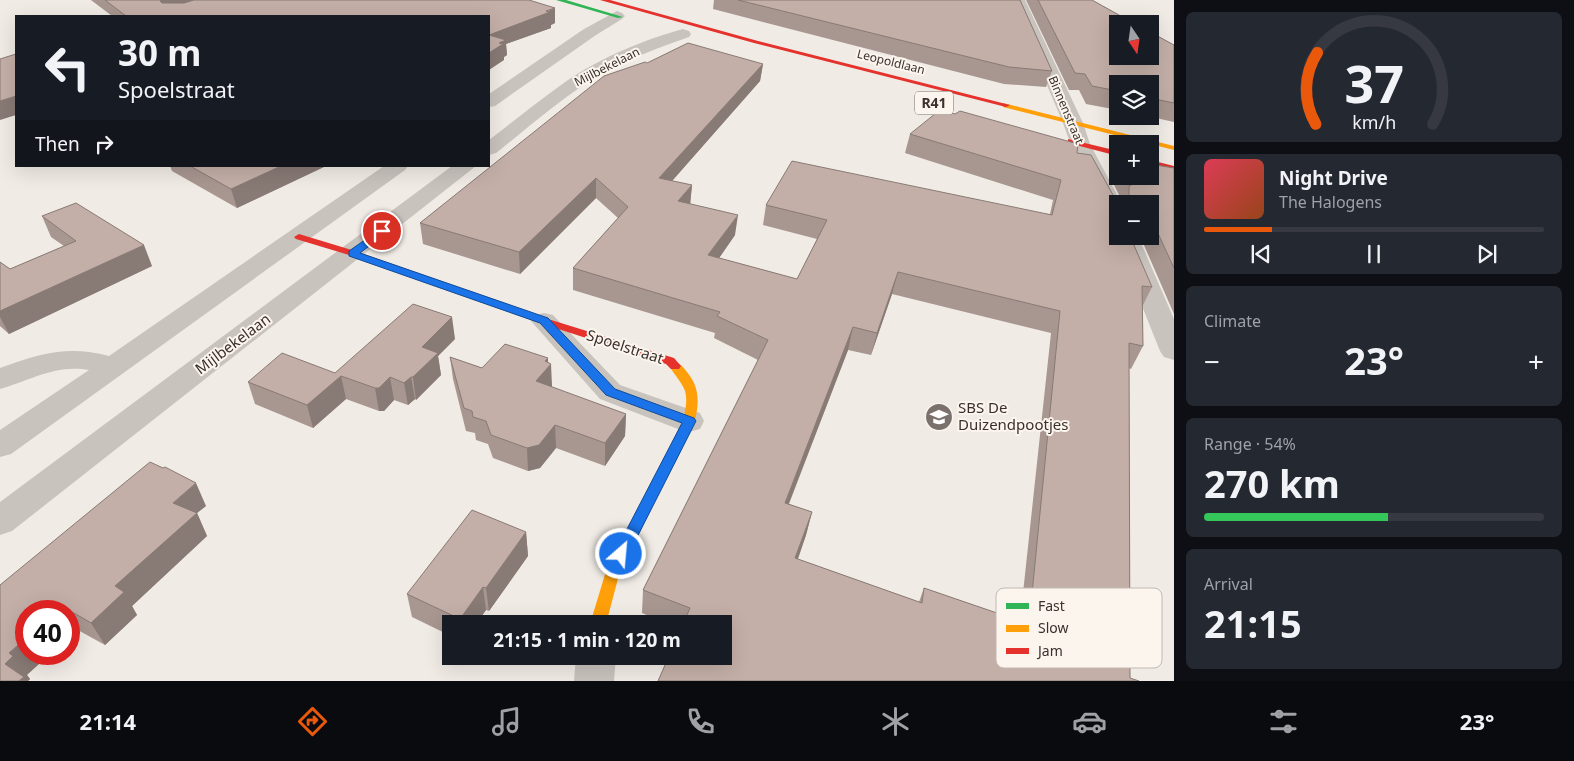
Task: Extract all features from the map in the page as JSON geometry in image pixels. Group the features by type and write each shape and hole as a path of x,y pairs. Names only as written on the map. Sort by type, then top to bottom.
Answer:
{"main road":[{"path":"559,0 645,24"},
{"name":"Leopoldlaan","path":"602,0 1072,135 1109,150"},
{"path":"664,29 741,50"},
{"name":"Leopoldlaan","path":"1072,135 1174,148"},
{"path":"1159,165 1174,169"},
{"name":"Spoelstraat","path":"299,237 544,321 670,361 687,378 694,400 689,421 613,571 601,615"}],"street":[{"name":"Binnenstraat","path":"1018,0 1072,135 1093,166 1109,199"},
{"path":"490,101 590,32 617,16"},
{"name":"Mijlbekelaan","path":"490,148 574,83 645,47 683,34"},
{"path":"0,446 397,167"},
{"name":"Mijlbekelaan","path":"0,521 465,167"},
{"path":"1130,245 1174,351"},
{"name":"Spoelstraat","path":"544,321 610,392 689,421"},
{"path":"0,379 32,367 67,359 87,360 113,366"},
{"path":"594,681 595,665"}],"building":[{"path":"105,0 161,0 162,3 184,3 194,0 529,0 555,8 546,11 550,12 490,35 490,15 125,15"},
{"path":"738,0 1020,0 1052,71 1009,67"},
{"path":"1038,0 1092,0 1119,15 1109,15 1109,65 1159,65 1159,37 1174,45 1174,103 1159,100 1159,75 1109,75 1109,89 1092,86 1085,74 1075,73"},
{"path":"490,35 506,40 499,43 503,44 490,52"},
{"path":"688,43 763,64 659,178 692,185 678,201 738,215 708,255 797,279 827,220 766,205 792,161 1052,215 1061,180 910,134 941,109 955,114 960,111 1078,144 1077,153 1091,155 1113,195 1109,195 1109,245 1134,245 1152,287 1142,286 1143,346 1129,343 1130,588 1033,588 1060,311 898,272 877,333 853,327 785,503 812,512 795,558 922,603 924,588 996,613 996,668 1130,668 1130,678 1139,681 658,681 665,665 732,665 732,615 687,615 690,608 643,590 768,340 717,316 720,312 573,268 628,207 596,178 519,252 420,223 604,76 645,62 647,63"},
{"path":"15,54 15,96 0,101 0,59"},
{"path":"1159,166 1174,168 1174,268 1159,236 1159,195 1129,195 1129,186 1159,185"},
{"path":"192,167 279,167 231,189"},
{"path":"76,203 144,245 0,311 0,262 10,269 76,241 42,216"},
{"path":"413,304 452,317 422,347 438,353 404,383 390,377 379,388 375,388 341,376 307,405 248,382 282,353 335,373"},
{"path":"505,344 548,358 545,361 551,364 536,381 626,414 605,443 555,425 539,445 527,448 491,435 486,421 473,417 472,411 464,408 450,357 482,368"},
{"path":"150,462 163,468 165,467 196,483 173,503 197,513 115,586 124,592 91,623 80,617 80,600 15,600 15,648 9,653 13,656 5,664 24,677 19,681 0,681 0,585"},
{"path":"472,510 526,532 486,588 483,587 463,615 452,615 407,594"}],"traffic: fast":[{"path":"559,0 620,17"}],"traffic: slow":[{"path":"1006,105 1174,148"},
{"path":"601,615 613,571 689,421 692,391 682,373 675,366"}],"traffic: jam":[{"path":"603,0 756,42 1006,105"},
{"path":"1071,141 1109,152"},
{"path":"1159,165 1174,169"},
{"path":"299,237 352,253 544,321 670,361 675,366"}],"place":[{"name":"SBS De Duizendpootjes","path":"939,417"}],"route":[{"path":"382,231 352,254 544,321 610,392 689,421 621,554"}]}
